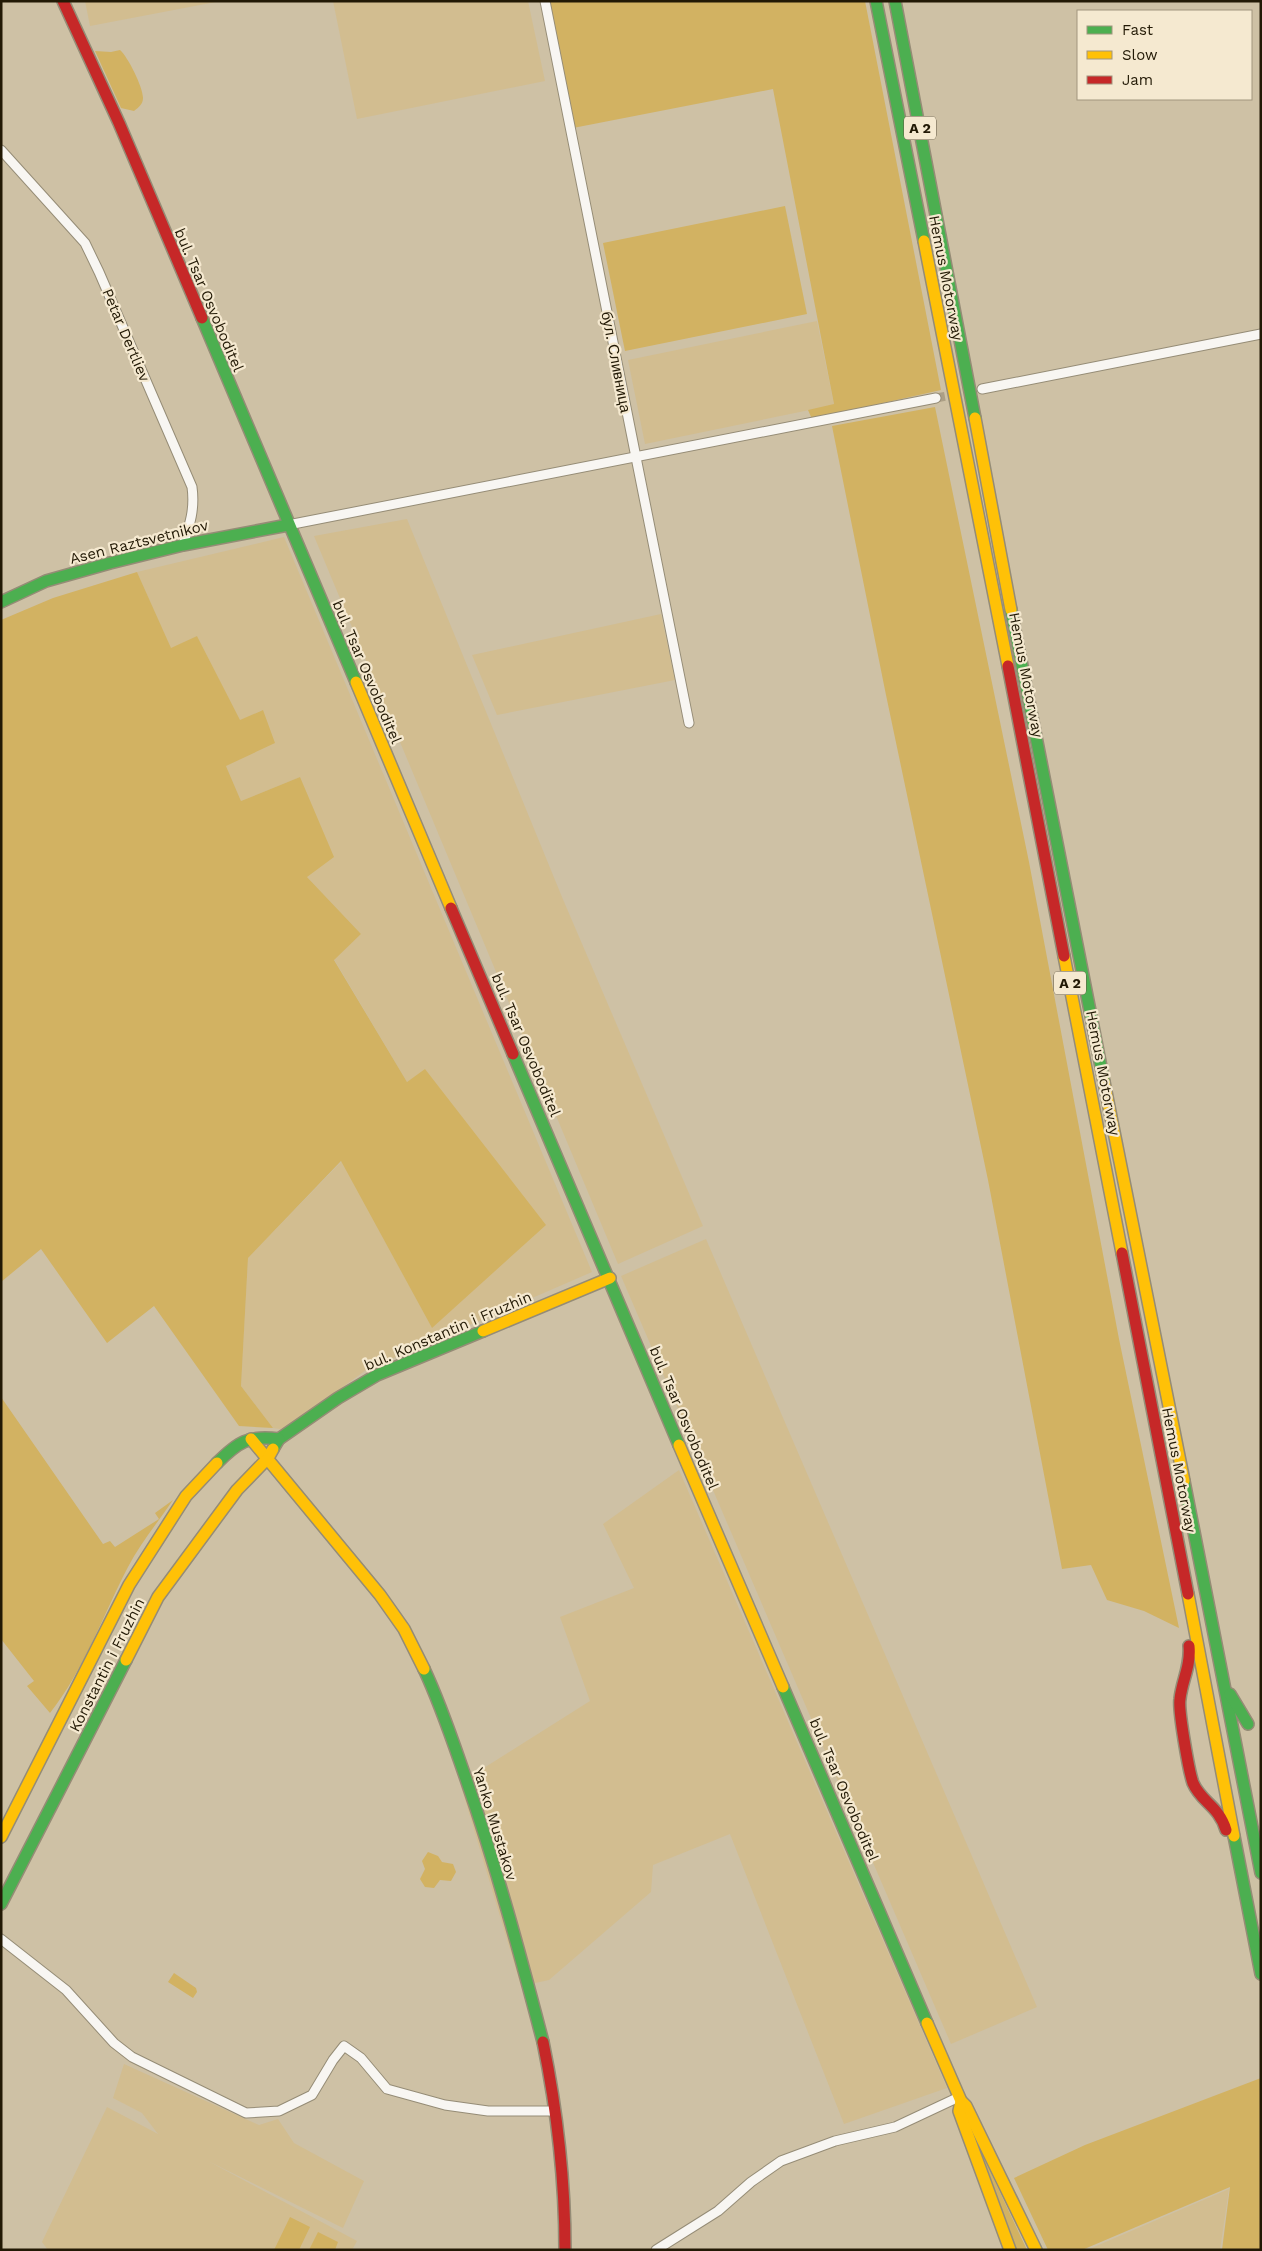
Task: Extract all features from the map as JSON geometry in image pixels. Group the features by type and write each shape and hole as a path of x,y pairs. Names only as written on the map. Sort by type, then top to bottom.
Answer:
{"main road":[{"name":"bul. Tsar Osvoboditel","path":"64,1 118,123 610,1278 717,1534 960,2099 966,2106 1036,2250"},
{"name":"Hemus Motorway","path":"876,1 1010,674 1261,1974"},
{"name":"Hemus Motorway","path":"895,1 945,254 1023,670 1261,1873"},
{"name":"Asen Raztsvetnikov","path":"1,602 46,581 183,545 288,525"},
{"name":"bul. Konstantin i Fruzhin","path":"268,1458 279,1439 338,1398 377,1375 610,1278"},
{"path":"251,1439 263,1437 279,1439"},
{"name":"Yanko Mustakov","path":"251,1439 404,1629 438,1699 468,1782 525,1972 543,2044 555,2111 565,2207 565,2250"},
{"name":"Konstantin i Fruzhin","path":"1,1837 129,1585 186,1496 236,1444 251,1439"},
{"name":"Konstantin i Fruzhin","path":"1,1904 158,1597 237,1490 268,1458"},
{"path":"1172,1515 1166,1530 1191,1660 1179,1695 1179,1704 1192,1773 1199,1793 1216,1808 1224,1820 1236,1887 1251,1923"},
{"path":"1223,1681 1248,1724"},
{"name":"bul. Tsar Osvoboditel","path":"960,2099 959,2111 1010,2250"}],"street":[{"name":"бул. Сливница","path":"545,1 689,723"},
{"name":"Petar Dertliev","path":"1,150 85,243 99,272 192,488 193,514 183,545"},
{"path":"982,389 1261,334"},
{"path":"288,525 936,398"},
{"path":"1,1939 66,1990 114,2043 132,2057 246,2113 279,2112 312,2095 332,2060 344,2046 361,2058 387,2089 445,2105 480,2110 555,2111"},
{"path":"656,2250 718,2211 751,2182 781,2162 835,2140 895,2127 960,2099"}],"shaded area":[{"path":"85,1 221,1 90,26"},
{"path":"333,1 528,1 545,81 357,119"},
{"path":"546,1 865,1 941,390 812,419 808,410 834,404 773,89 573,128"},
{"path":"120,50 127,59 141,87 142,102 134,111 121,108 95,51 111,52"},
{"path":"785,206 807,314 625,351 603,243"},
{"path":"817,321 834,405 645,444 628,360"},
{"path":"935,407 1029,862 1119,1339 1179,1628 1144,1611 1107,1600 1091,1565 1062,1569 988,1180 886,695 832,426"},
{"path":"407,519 562,897 703,1226 618,1264 314,536"},
{"path":"284,537 592,1272 366,1370 290,1426 280,1429 273,1428 241,1386 248,1258 342,1161 432,1328 425,1070 407,1082 334,959 361,934 307,877 300,777 241,801 226,766 262,710 240,721 197,636 171,649 137,572"},
{"path":"137,572 171,648 197,636 240,720 263,710 275,743 226,766 241,801 300,777 334,857 307,877 361,934 334,960 407,1082 425,1069 546,1225 432,1328 341,1161 248,1258 241,1386 273,1428 239,1426 154,1306 107,1343 41,1249 1,1282 1,620 53,598"},
{"path":"661,614 675,680 497,715 472,655"},
{"path":"706,1239 1037,2007 951,2044 621,1276"},
{"path":"1,1397 103,1544 110,1541 115,1547 159,1519 155,1513 173,1500 133,1558 83,1661 50,1713 27,1686 34,1681 1,1639"},
{"path":"679,1470 947,2088 844,2124 730,1834 653,1865 651,1892 549,1980 521,1986 460,1783 590,1701 560,1617 634,1588 603,1524"},
{"path":"428,1852 438,1856 442,1862 453,1864 456,1872 451,1881 440,1880 434,1888 425,1887 420,1879 425,1869 422,1861"},
{"path":"174,1973 196,1988 197,1992 193,1998 168,1982"},
{"path":"124,2064 259,2125 278,2119 294,2143 364,2181 343,2228 208,2161 357,2241 352,2250 48,2250 42,2242 107,2107 158,2134 142,2113 113,2098"},
{"path":"1261,2078 1261,2250 1222,2250 1230,2187 1082,2250 1048,2250 1014,2178 1085,2145"},
{"path":"982,2154 1027,2250 1016,2250"},
{"path":"1229,2189 1220,2250 1087,2250"},
{"path":"290,2217 310,2227 299,2250 274,2250"},
{"path":"318,2232 338,2242 335,2250 309,2250"}],"tunnel":[{"path":"936,398 958,394"}],"traffic: fast":[{"path":"876,1 924,241"},
{"path":"895,1 975,418"},
{"path":"202,318 356,682"},
{"path":"1,602 46,581 110,563 183,545 288,525"},
{"path":"1011,610 1104,1082"},
{"path":"513,1054 679,1445"},
{"path":"273,1449 279,1439 338,1398 377,1375 483,1331"},
{"path":"217,1463 238,1445 251,1439 279,1439"},
{"path":"1184,1481 1261,1873"},
{"path":"1,1904 126,1660"},
{"path":"424,1669 447,1724 487,1844 543,2042"},
{"path":"783,1687 927,2023"},
{"path":"1230,1694 1248,1724"},
{"path":"1234,1836 1261,1974"}],"traffic: slow":[{"path":"924,241 1008,666"},
{"path":"975,418 1011,610"},
{"path":"356,682 451,908"},
{"path":"1064,956 1122,1253"},
{"path":"1104,1082 1184,1481"},
{"path":"483,1331 610,1278"},
{"path":"251,1439 380,1595 404,1629 424,1669"},
{"path":"679,1445 783,1687"},
{"path":"126,1660 158,1597 237,1490 268,1458 273,1449"},
{"path":"1,1837 129,1585 186,1496 217,1463"},
{"path":"1188,1594 1234,1836"},
{"path":"927,2023 961,2101 966,2106 1036,2250"},
{"path":"961,2101 959,2111 1010,2250"}],"traffic: jam":[{"path":"63,1 119,123 202,318"},
{"path":"1008,666 1064,956"},
{"path":"451,908 513,1054"},
{"path":"1122,1253 1188,1594"},
{"path":"1189,1646 1188,1667 1180,1699 1182,1728 1189,1767 1196,1789 1219,1815 1226,1830"},
{"path":"543,2042 559,2145 564,2198 565,2250"}]}
